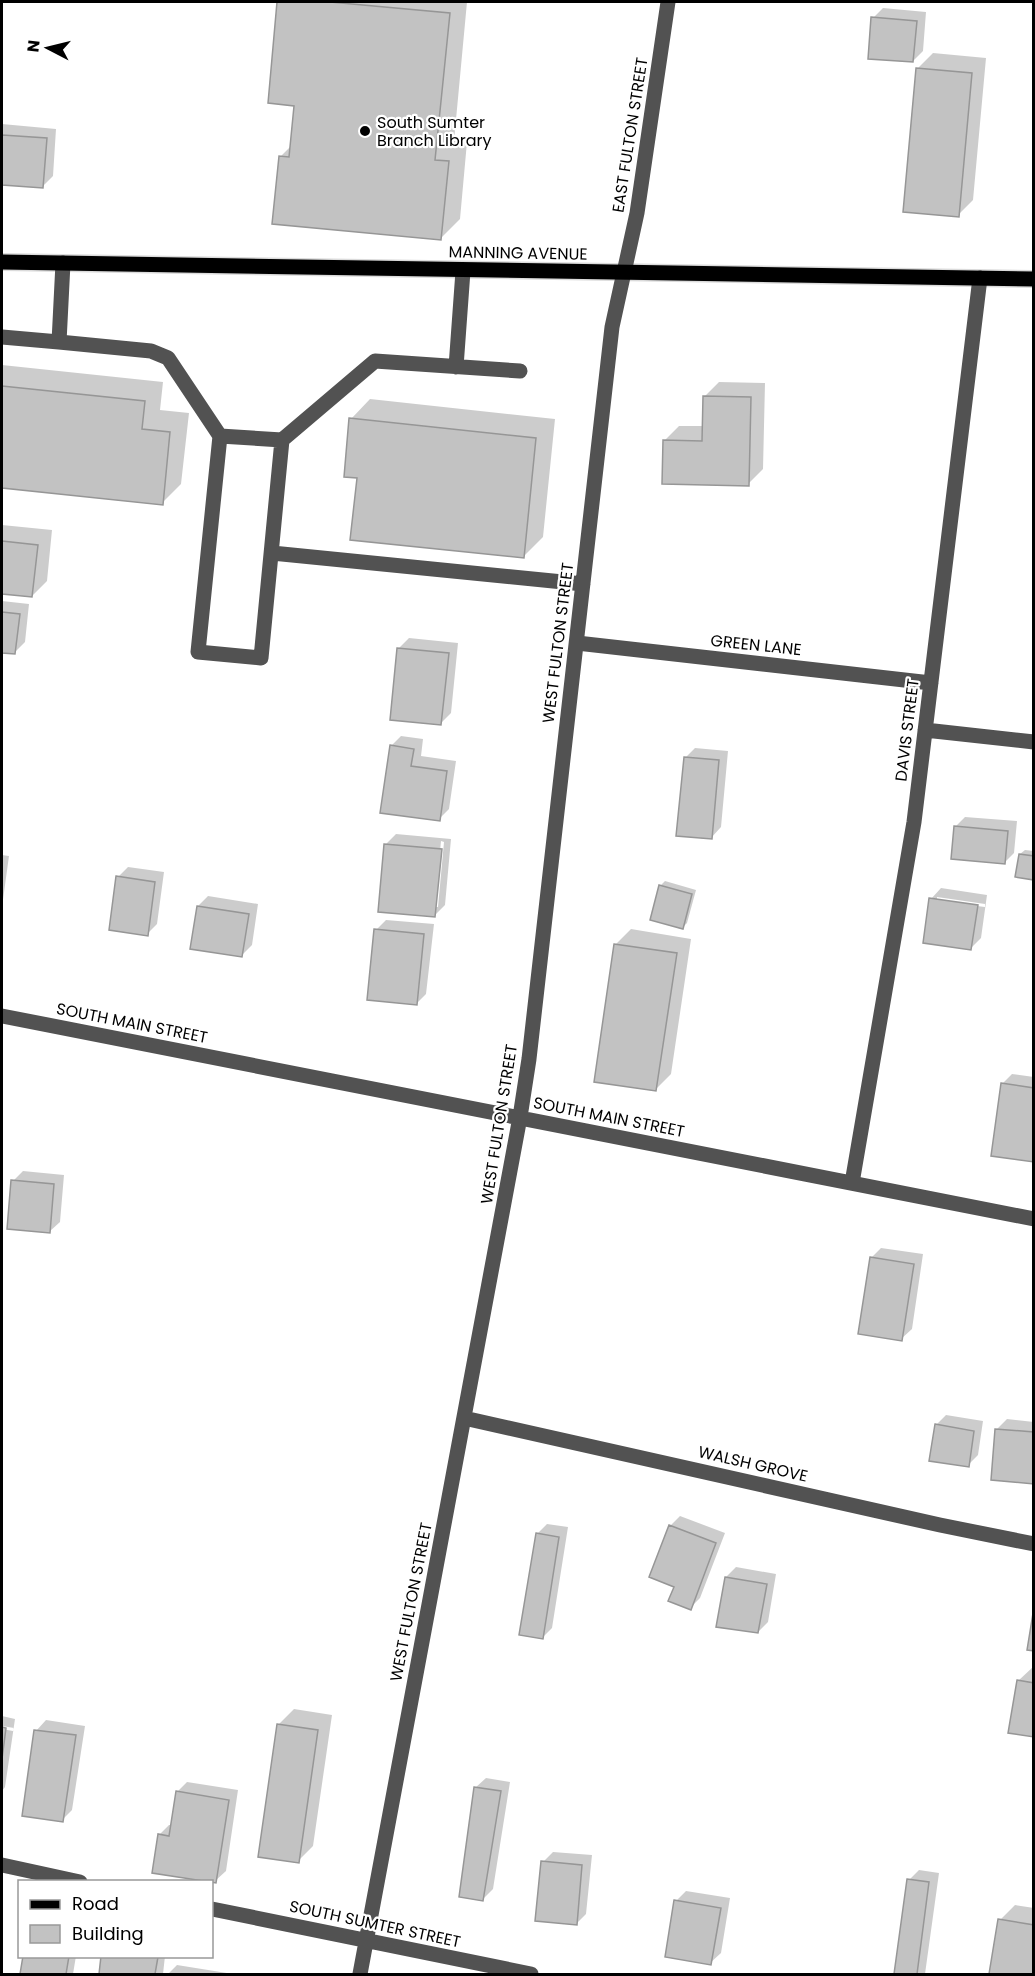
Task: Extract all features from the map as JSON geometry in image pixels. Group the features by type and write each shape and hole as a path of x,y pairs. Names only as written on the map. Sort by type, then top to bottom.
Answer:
{"main road":[{"name":"MANNING AVENUE","path":"2,262 1034,279"}],"street":[{"name":"EAST FULTON STREET","path":"623,272 637,213 668,2"},
{"path":"59,342 63,263"},
{"path":"456,367 463,271"},
{"name":"WEST FULTON STREET","path":"360,1974 529,1059 612,327 623,272"},
{"name":"DAVIS STREET","path":"852,1184 914,822 980,278"},
{"path":"2,337 151,351 168,358 220,435 198,652 261,658 282,440 375,361 520,371"},
{"path":"220,435 282,440"},
{"path":"272,553 583,584"},
{"name":"GREEN LANE","path":"577,643 931,683"},
{"path":"925,730 1034,742"},
{"name":"SOUTH MAIN STREET","path":"2,1016 1034,1218"},
{"name":"WALSH GROVE","path":"464,1418 1034,1544"},
{"path":"2,1865 75,1880"},
{"name":"SOUTH SUMTER STREET","path":"213,1909 531,1974"}],"building":[{"name":"South Sumter Branch Library","path":"277,2 330,2 450,13 435,160 449,161 441,240 272,224 279,156 289,157 294,106 268,103"},
{"path":"871,17 917,21 913,62 868,59"},
{"path":"916,68 972,73 959,217 903,212"},
{"path":"2,135 47,138 43,188 2,185"},
{"path":"2,386 145,401 142,429 170,432 163,505 2,488"},
{"path":"703,396 751,397 749,486 662,484 663,440 702,441"},
{"path":"349,418 536,438 524,558 350,540 357,478 344,477"},
{"path":"2,541 38,545 32,597 2,594"},
{"path":"2,612 20,614 15,654 2,653"},
{"path":"397,648 449,653 441,725 390,720"},
{"path":"390,745 414,749 411,766 447,771 440,821 380,813"},
{"path":"684,757 719,760 712,839 676,836"},
{"path":"954,826 1008,831 1005,864 951,859"},
{"path":"384,844 442,849 435,917 378,912"},
{"path":"1019,854 1034,856 1034,880 1015,877"},
{"path":"116,876 155,882 148,936 109,930"},
{"path":"659,885 692,894 683,929 650,920"},
{"path":"929,898 978,905 971,950 923,943"},
{"path":"197,906 249,914 242,957 190,949"},
{"path":"374,929 424,934 417,1005 367,1000"},
{"path":"614,944 677,953 656,1091 594,1082"},
{"path":"1001,1083 1034,1088 1034,1162 991,1156"},
{"path":"11,1180 54,1184 50,1233 7,1229"},
{"path":"870,1257 914,1264 902,1341 858,1334"},
{"path":"935,1424 974,1431 969,1467 929,1461"},
{"path":"995,1429 1034,1432 1034,1484 991,1480"},
{"path":"669,1525 716,1543 691,1610 668,1601 674,1587 649,1577"},
{"path":"536,1533 559,1537 543,1639 519,1635"},
{"path":"725,1577 767,1584 758,1633 716,1627"},
{"path":"1034,1607 1034,1651 1027,1650"},
{"path":"1017,1680 1034,1683 1034,1737 1008,1733"},
{"path":"277,1724 318,1730 299,1863 258,1857"},
{"path":"2,1727 6,1728 2,1759"},
{"path":"34,1730 76,1735 63,1822 22,1816"},
{"path":"474,1787 501,1791 483,1901 459,1897"},
{"path":"176,1791 229,1800 216,1883 213,1880 197,1880 152,1873 158,1834 169,1836"},
{"path":"541,1861 582,1865 577,1925 535,1921"},
{"path":"907,1879 929,1882 917,1974 894,1974"},
{"path":"674,1900 721,1908 711,1965 665,1957"},
{"path":"998,1919 1034,1925 1034,1974 989,1974"},
{"path":"23,1958 69,1958 66,1974 20,1974"},
{"path":"101,1958 158,1958 155,1974 99,1974"}],"place":[{"name":"South Sumter Branch Library","path":"365,131"}]}
